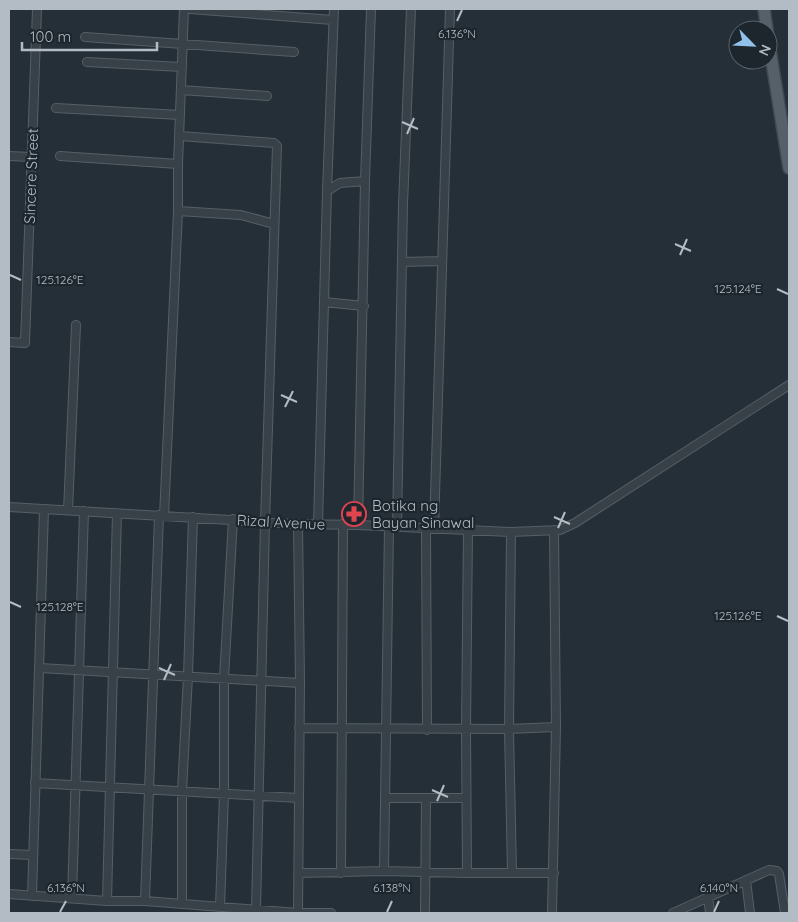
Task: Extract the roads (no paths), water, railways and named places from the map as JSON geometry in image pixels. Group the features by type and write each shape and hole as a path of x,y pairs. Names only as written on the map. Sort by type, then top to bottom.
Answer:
{"main road":[{"path":"773,70 789,168"}],"street":[{"name":"Sincere Street","path":"9,342 25,343 36,9"},
{"path":"145,901 154,674 178,211 184,9"},
{"path":"190,9 333,20"},
{"path":"318,524 334,9"},
{"path":"358,525 364,306 365,181 371,9"},
{"path":"384,871 386,729 411,9"},
{"path":"427,730 430,528 442,261 450,9"},
{"path":"84,37 294,52"},
{"path":"87,62 182,67"},
{"path":"181,90 267,96"},
{"path":"56,108 180,114"},
{"path":"180,136 218,137 276,144 278,149 265,522 256,909"},
{"path":"9,156 31,157"},
{"path":"60,156 178,164"},
{"path":"327,191 340,183 365,181"},
{"path":"178,211 241,215 257,221 274,224"},
{"path":"402,262 442,261"},
{"path":"324,302 364,306"},
{"path":"68,510 76,325"},
{"name":"Rizal Avenue","path":"9,507 298,524 343,524 510,532 554,530 568,527 575,523 789,385"},
{"path":"32,896 44,509"},
{"path":"72,898 84,511"},
{"path":"107,900 117,513"},
{"path":"182,903 182,791 193,517"},
{"path":"220,907 224,794 224,678 233,519"},
{"path":"298,524 300,683 298,913"},
{"path":"341,873 343,524"},
{"path":"467,874 468,530"},
{"path":"552,913 556,727 554,530"},
{"path":"510,532 509,729 512,872"},
{"path":"40,668 300,683"},
{"path":"300,728 427,730 556,727"},
{"path":"35,784 299,798"},
{"path":"385,798 466,798"},
{"path":"425,913 426,798"},
{"path":"9,854 33,855"},
{"path":"673,913 769,870 777,871 779,874 785,913"},
{"path":"298,872 554,873"},
{"path":"746,880 750,913"},
{"path":"9,894 182,903 298,913 331,913"},
{"path":"708,896 710,913"}],"place":[{"name":"Botika ng Bayan Sinawal","path":"354,514"}]}
